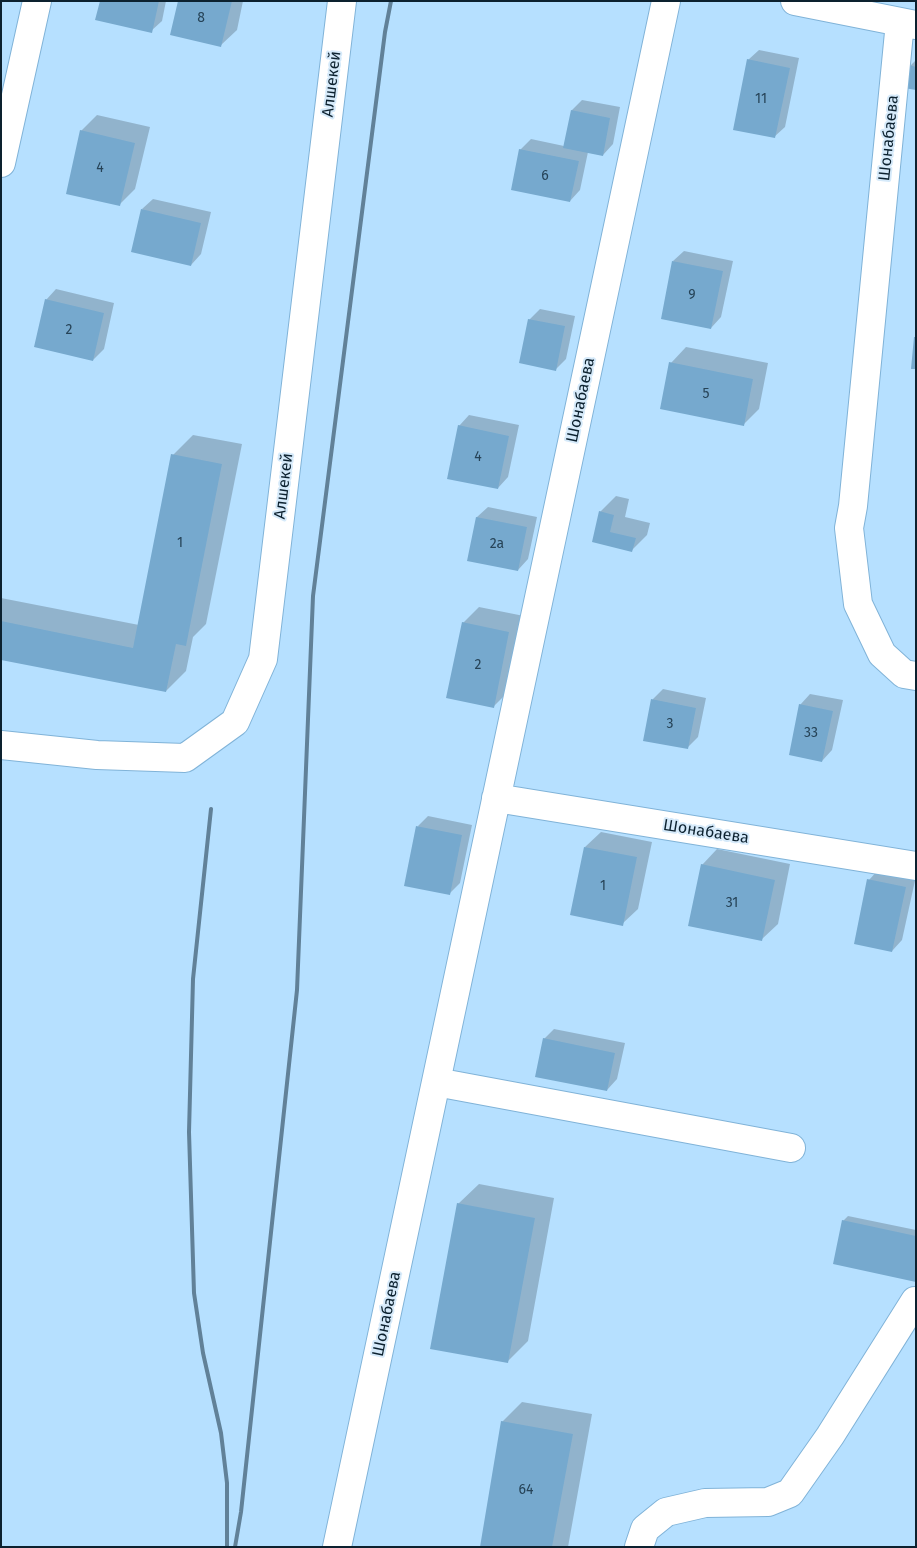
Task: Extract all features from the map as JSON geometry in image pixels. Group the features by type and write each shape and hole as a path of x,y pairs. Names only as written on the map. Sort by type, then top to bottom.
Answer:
{"street":[{"path":"1,163 37,1"},
{"name":"Алшекей","path":"1,745 97,755 186,758 235,722 263,659 342,1"},
{"name":"Шонабаева","path":"337,1547 666,1"},
{"name":"Шонабаева","path":"795,1 908,23 849,528 858,604 882,654 904,674 916,676"},
{"name":"Шонабаева","path":"496,798 916,866"},
{"path":"436,1082 791,1148"},
{"path":"639,1547 646,1529 666,1512 705,1503 768,1502 790,1493 830,1436 915,1301"}],"building":[{"path":"100,1 159,1 152,33 95,20"},
{"path":"178,1 232,1 221,47 170,35"},
{"path":"747,59 790,68 775,138 733,130"},
{"path":"909,65 916,67 916,90 904,88"},
{"path":"571,110 610,118 603,156 563,148"},
{"path":"80,130 135,143 120,206 66,194"},
{"path":"519,149 579,161 570,202 511,190"},
{"path":"141,209 201,223 191,266 131,252"},
{"path":"672,261 723,271 711,329 661,319"},
{"path":"45,299 104,313 93,361 34,347"},
{"path":"528,319 565,326 556,371 519,363"},
{"path":"914,337 916,337 916,369 911,369"},
{"path":"669,362 753,379 744,426 660,409"},
{"path":"458,425 509,436 498,489 447,479"},
{"path":"171,454 222,464 186,646 176,644 166,692 1,660 1,621 133,648"},
{"path":"599,511 614,515 610,532 636,538 632,552 592,542"},
{"path":"476,517 527,527 518,571 467,561"},
{"path":"462,622 509,632 494,708 446,698"},
{"path":"651,699 696,708 688,749 643,741"},
{"path":"799,704 833,711 822,762 789,755"},
{"path":"416,826 462,835 450,895 404,886"},
{"path":"584,847 637,857 623,926 570,915"},
{"path":"701,864 775,880 762,941 688,926"},
{"path":"867,879 906,887 892,952 854,944"},
{"path":"543,1038 615,1053 607,1091 535,1077"},
{"path":"457,1203 535,1218 508,1363 430,1349"},
{"path":"842,1220 916,1236 916,1282 833,1264"},
{"path":"501,1421 573,1434 552,1547 480,1547"}],"railway":[{"path":"235,1547 241,1512 297,990 313,596 385,32 391,1"},
{"path":"211,809 193,979 189,1132 194,1293 203,1353 221,1433 227,1483 227,1547"}]}
